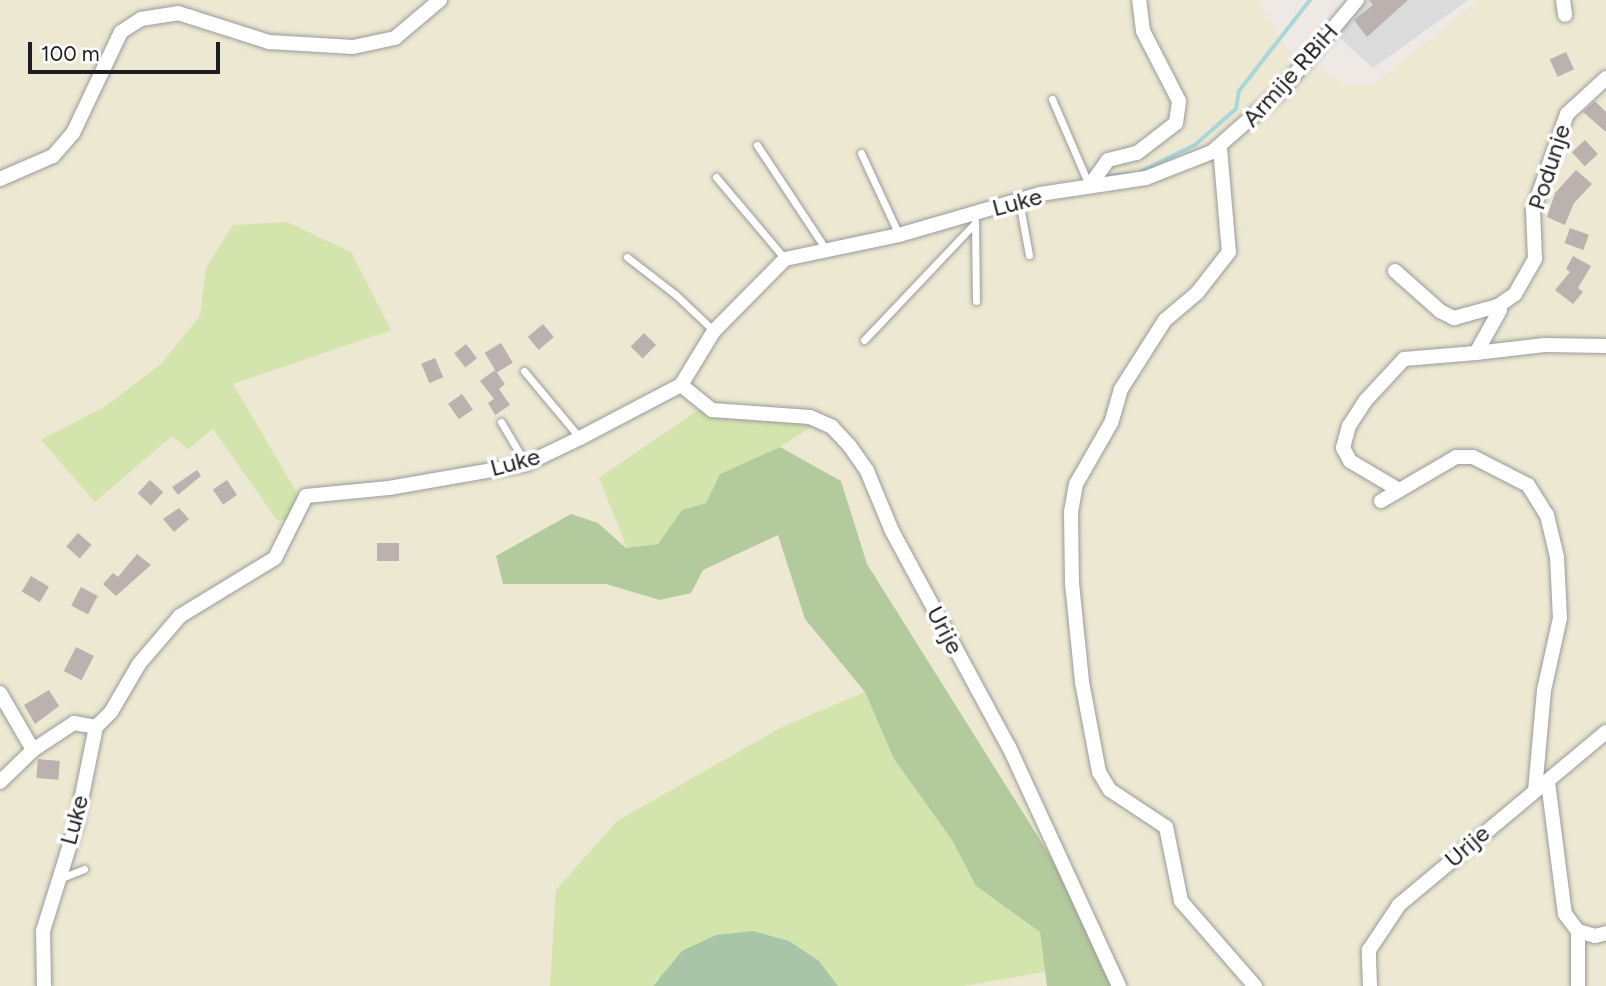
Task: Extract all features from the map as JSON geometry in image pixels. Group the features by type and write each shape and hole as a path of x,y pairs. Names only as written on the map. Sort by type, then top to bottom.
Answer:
{"street":[{"path":"0,179 53,156 73,133 121,32 141,19 178,13 269,42 353,47 395,38 440,0"},
{"path":"1090,185 1108,160 1136,153 1176,123 1179,100 1143,31 1139,0"},
{"name":"Armije RBiH","path":"1220,148 1280,92 1357,0"},
{"name":"Podunje","path":"1476,353 1473,350 1495,319 1499,306 1515,294 1535,260 1533,210 1567,114 1606,79"},
{"path":"1220,148 1229,252 1197,293 1165,320 1121,389 1111,423 1076,484 1070,512 1072,583 1082,682 1099,772 1110,790 1166,827 1181,901 1255,986"},
{"name":"Luke","path":"44,986 43,931 76,825 96,727 111,712 139,664 180,616 275,558 306,496 389,488 526,464 580,438 681,385 713,331 785,259 825,248 975,218 1019,201 1090,185 1169,172 1220,148"},
{"path":"1395,271 1440,311 1454,318 1499,306"},
{"path":"1399,490 1350,461 1343,448 1349,426 1366,400 1404,359 1545,345 1606,346"},
{"name":"Urije","path":"681,385 712,410 810,417 832,427 849,445 1009,747 1119,986"},
{"path":"1381,501 1456,457 1473,457 1528,485 1547,515 1557,557 1560,618 1544,690 1541,786 1565,914 1578,931 1595,936 1606,933"},
{"path":"0,693 33,750"},
{"path":"0,782 33,750 74,723 96,727"},
{"name":"Urije","path":"1370,986 1369,950 1399,905 1606,732"},
{"path":"1578,931 1578,986"}],"lane":[{"path":"1052,99 1090,185"},
{"path":"757,145 825,248"},
{"path":"861,153 899,235"},
{"path":"716,177 785,259"},
{"path":"1019,201 1029,255"},
{"path":"975,218 976,301"},
{"path":"864,340 975,218"},
{"path":"627,257 677,295 713,331"},
{"path":"524,372 580,438"},
{"path":"501,422 526,464"},
{"path":"57,880 84,869"}],"shaded area":[{"path":"0,0 1258,0 1286,47 1344,85 1373,85 1479,0 1606,0 1606,986 0,986"},
{"path":"1362,0 1468,0 1373,68 1333,32"}],"green space":[{"path":"287,222 351,252 391,330 233,384 297,493 288,520 277,520 213,429 188,449 172,436 95,502 41,440 106,406 161,364 200,316 206,268 233,225"},
{"path":"701,408 820,421 780,447 720,474 706,503 682,510 658,544 627,548 599,478"},
{"path":"780,447 841,481 867,564 1089,918 1113,986 1047,986 1040,932 976,886 952,840 894,759 865,692 805,619 778,535 703,570 691,593 660,600 606,584 503,584 496,556 571,514 598,523 626,548 658,544 682,510 706,503 720,474"},
{"path":"865,692 894,759 952,840 976,886 1040,931 1046,972 963,986 838,986 819,961 657,978 653,986 550,986 556,890 617,821 782,727"},
{"path":"753,931 789,941 819,961 838,986 653,986 682,951 716,935"}],"building":[{"path":"1369,0 1408,0 1367,37 1354,20 1373,5"},
{"path":"1566,52 1574,69 1558,77 1550,60"},
{"path":"1595,101 1606,112 1606,132 1583,112"},
{"path":"1585,140 1598,154 1585,166 1572,152"},
{"path":"1576,170 1592,184 1574,203 1565,225 1547,217 1555,193"},
{"path":"1570,228 1589,235 1583,250 1565,243"},
{"path":"1573,256 1591,266 1578,288 1583,292 1573,304 1555,290 1570,272 1566,269"},
{"path":"543,324 554,337 539,350 528,337"},
{"path":"644,333 656,345 643,358 631,346"},
{"path":"501,343 513,363 497,373 485,353"},
{"path":"466,344 477,358 465,367 454,353"},
{"path":"435,358 443,377 429,383 421,364"},
{"path":"495,370 505,384 499,389 510,405 495,415 488,403 494,399 480,381"},
{"path":"462,394 473,410 459,419 448,404"},
{"path":"197,470 201,476 178,495 172,487"},
{"path":"150,480 163,492 151,505 138,493"},
{"path":"227,480 237,495 223,504 213,490"},
{"path":"179,508 189,519 174,532 163,519"},
{"path":"78,533 92,545 80,558 66,547"},
{"path":"377,543 399,543 399,561 377,561"},
{"path":"137,554 151,565 116,596 103,584 113,573 118,577"},
{"path":"31,576 49,587 40,602 22,591"},
{"path":"81,587 98,596 88,614 71,606"},
{"path":"76,647 94,656 82,680 64,671"},
{"path":"49,690 59,706 35,724 24,705"},
{"path":"38,759 60,761 58,780 36,778"}],"waterway":[{"path":"1140,172 1195,145 1236,109 1239,91 1310,0"},
{"path":"1106,176 1128,174"}]}
